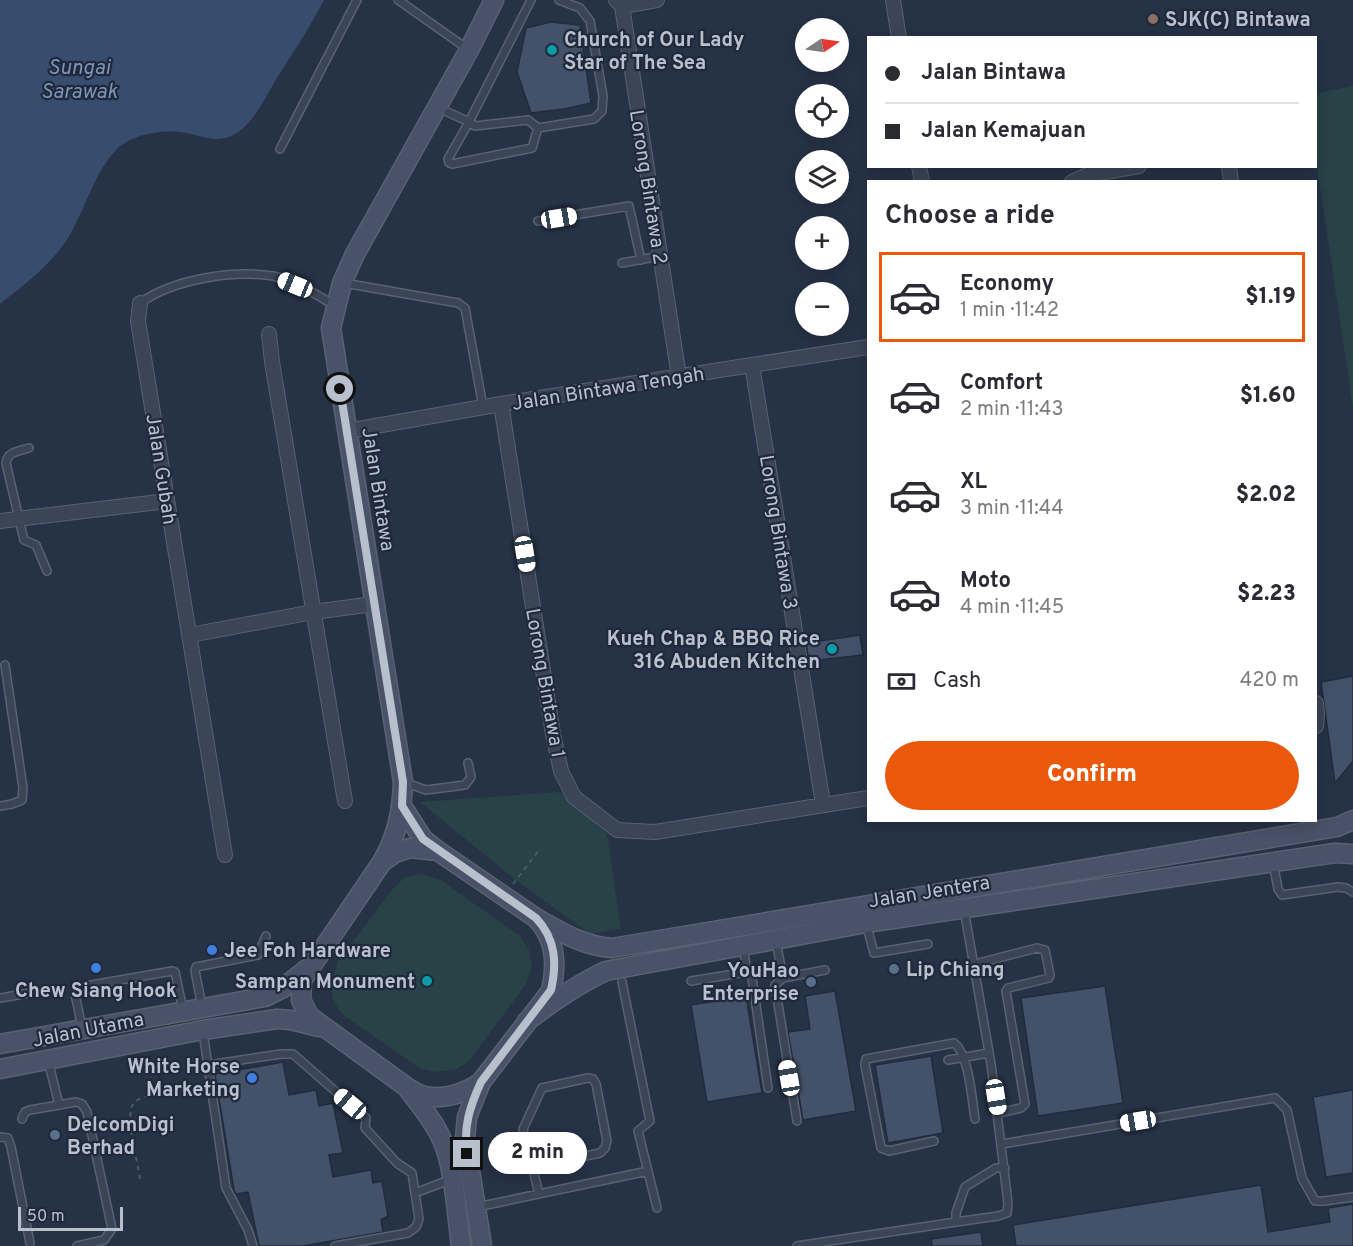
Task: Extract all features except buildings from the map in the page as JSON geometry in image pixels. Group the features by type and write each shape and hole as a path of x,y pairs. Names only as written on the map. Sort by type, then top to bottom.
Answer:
{"street":[{"name":"Jalan Bintawa","path":"313,964 382,862 396,835 402,806 403,782 331,328 335,306 355,254 469,50 494,0"},
{"path":"619,3 657,0"},
{"path":"893,0 900,36"},
{"name":"Lorong Bintawa 2","path":"619,3 679,376"},
{"path":"1074,180 1102,169"},
{"name":"Jalan Gubah","path":"140,303 138,321 225,855"},
{"path":"269,334 345,801"},
{"name":"Jalan Bintawa Tengah","path":"347,431 501,404 867,347"},
{"name":"Lorong Bintawa 3","path":"752,365 823,804"},
{"name":"Lorong Bintawa 1","path":"501,404 553,734 561,771 574,796 617,830 655,832 867,798"},
{"path":"0,521 167,501"},
{"path":"190,635 314,612 374,604"},
{"name":"Jalan Jentera","path":"402,806 423,839 536,918 580,942 596,947 612,948 1337,826 1353,820"},
{"path":"382,862 395,853 410,848 438,851"},
{"name":"Jalan Jentera","path":"527,1021 554,1000 606,970 866,923 1335,853 1353,854"},
{"path":"313,964 302,980 301,1000 309,1016 408,1088 424,1096 453,1095 471,1090 481,1082 551,990 555,973 555,957 545,927 536,918"},
{"name":"Jalan Utama","path":"0,1044 265,996 283,988 313,964"},
{"name":"Jalan Utama","path":"0,1069 203,1030 277,1019 327,1029"},
{"path":"481,1082 467,1117 465,1139 482,1246"},
{"path":"408,1088 444,1142 452,1179 461,1246"}],"lane":[{"path":"279,149 357,0"},
{"path":"398,0 469,50"},
{"path":"531,0 448,159 449,163 532,148 538,128"},
{"path":"436,107 475,126 528,120 538,128 594,119 602,111 603,96 590,21 580,8 559,0"},
{"path":"538,221 629,206 641,260"},
{"path":"622,263 660,256"},
{"path":"140,303 154,293 187,282 235,274 275,276 314,293 335,306"},
{"path":"342,283 458,303 465,308 483,407"},
{"path":"29,448 12,453 6,463 24,540 36,545 47,571"},
{"path":"0,806 22,800 23,788 4,665"},
{"path":"403,782 426,790 465,785 471,777 468,764"},
{"path":"1273,862 1278,889 1282,895 1338,887 1353,892"},
{"path":"797,1246 1007,1213 999,1113 964,909"},
{"path":"866,923 874,953 928,944"},
{"path":"202,1008 196,967 258,955 266,936"},
{"path":"776,941 783,978"},
{"path":"742,946 747,972 752,978 768,1088"},
{"path":"975,964 1037,948 1045,950 1050,975 1049,978 1008,988 1005,991 1025,1104 1022,1108 999,1113"},
{"path":"797,1121 775,985 783,978 825,970"},
{"path":"82,1028 75,994 80,989 172,971 175,972 183,1011"},
{"path":"691,981 747,972"},
{"path":"622,982 650,1121 639,1131 657,1208"},
{"path":"0,998 47,990"},
{"path":"203,1030 226,1188 248,1230 253,1246"},
{"path":"934,1141 889,1151 881,1148 864,1065 866,1059 954,1043 960,1047 964,1057 975,1119"},
{"path":"948,1060 989,1053"},
{"path":"208,1065 293,1054 366,1118 365,1128 397,1163 412,1173 419,1219 416,1227 408,1233 335,1246"},
{"path":"48,1060 59,1105"},
{"path":"532,1167 600,1153 604,1148 607,1141 596,1084 593,1079 588,1078 542,1088 538,1092 523,1129 532,1167 539,1194"},
{"path":"1002,1144 1275,1098 1287,1110 1302,1178 1315,1201 1324,1202 1353,1197"},
{"path":"22,1119 25,1112 76,1102 82,1104 87,1112 112,1228 104,1240 76,1246"},
{"path":"0,1137 8,1138 11,1147 30,1243"},
{"path":"956,1222 964,1187 996,1168 1005,1168"},
{"path":"475,1208 648,1171"},
{"path":"416,1193 452,1179"},
{"path":"858,1238 860,1246"}],"path":[{"path":"504,896 539,850"},
{"path":"140,1179 130,1114 134,1103 142,1097 210,1085"}],"green space":[{"path":"1353,86 1353,408 1317,167 1317,93"},
{"path":"560,792 607,834 621,929 590,934 516,880 420,802"},
{"path":"420,874 441,880 520,936 529,950 532,966 526,984 470,1060 457,1069 438,1072 421,1069 343,1015 333,1001 331,984 338,962 390,892 405,877"}],"water":[{"name":"Sungai Sarawak","path":"0,0 324,0 260,108 243,128 222,139 180,132 164,132 137,137 122,145 101,170 74,227 61,248 37,274 0,304"}],"place":[{"name":"SJK(C) Bintawa","path":"1153,19"},
{"name":"Church of Our Lady Star of The Sea","path":"552,50"},
{"name":"Kueh Chap & BBQ Rice 316 Abuden Kitchen","path":"832,649"},
{"name":"Jee Foh Hardware","path":"212,950"},
{"name":"Chew Siang Hook","path":"96,968"},
{"name":"Lip Chiang","path":"894,969"},
{"name":"Sampan Monument","path":"427,981"},
{"name":"YouHao Enterprise","path":"811,982"},
{"name":"White Horse Marketing","path":"252,1078"},
{"name":"DelcomDigi Berhad","path":"55,1135"}],"route":[{"path":"340,389 384,654 403,782 402,806 423,839 536,918 545,927 555,957 555,973 551,990 481,1082 467,1117 465,1139 467,1154"}]}
